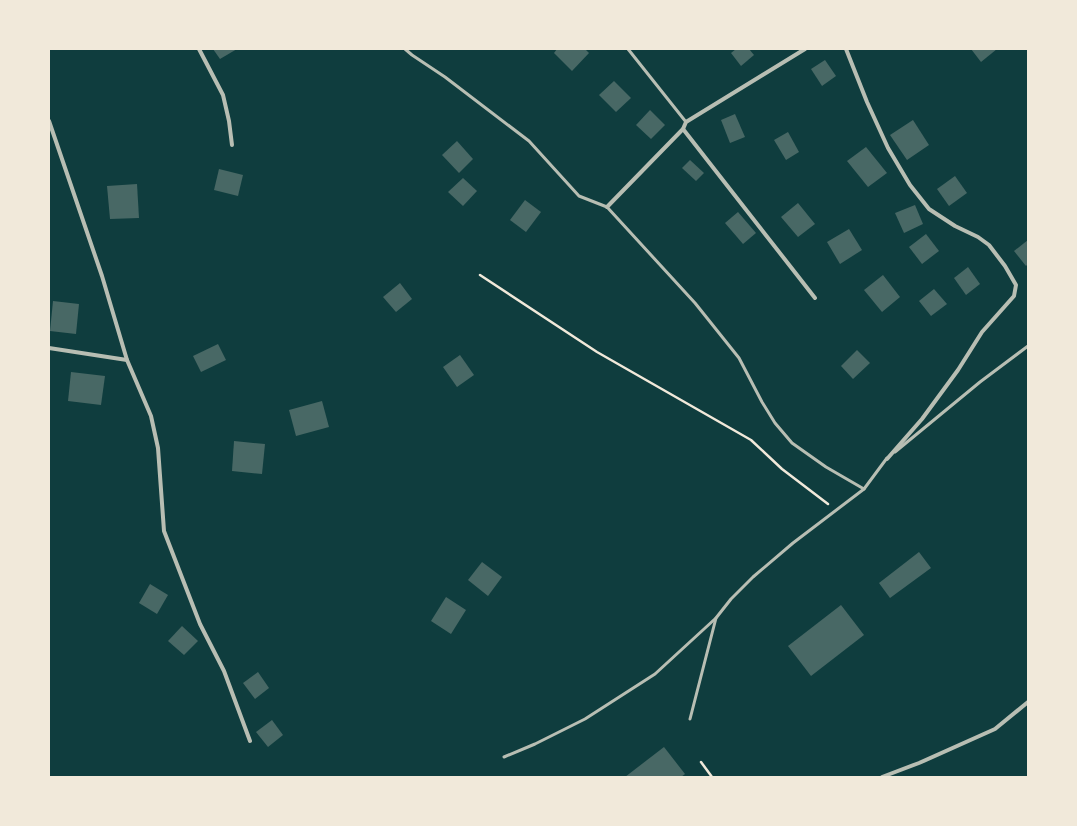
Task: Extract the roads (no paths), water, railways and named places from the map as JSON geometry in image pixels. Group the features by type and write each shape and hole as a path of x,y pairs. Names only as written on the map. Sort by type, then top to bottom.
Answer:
{"street":[{"path":"198,49 223,95 229,121 232,145"},
{"path":"607,207 683,130 686,122 805,49"},
{"path":"846,49 867,102 885,141 910,186 929,209 955,226 978,237 989,245 1006,266 1016,285 1014,296 982,332 958,370 922,419 887,458"},
{"path":"49,121 102,276 127,360 151,416 158,448 164,531 200,624 224,671 250,741"},
{"path":"683,130 815,298"},
{"path":"49,348 127,360"},
{"path":"882,777 919,763 994,729 1028,702"}],"lane":[{"path":"405,49 445,77 529,141 578,196 607,207 695,303 740,358 762,402 775,423 792,443 826,467 864,490"},
{"path":"628,49 686,122"},
{"path":"504,757 535,744 585,719 655,674 716,618 731,599 753,577 792,543 864,490 887,458 980,382 1028,346"},
{"path":"690,719 716,618"}]}
